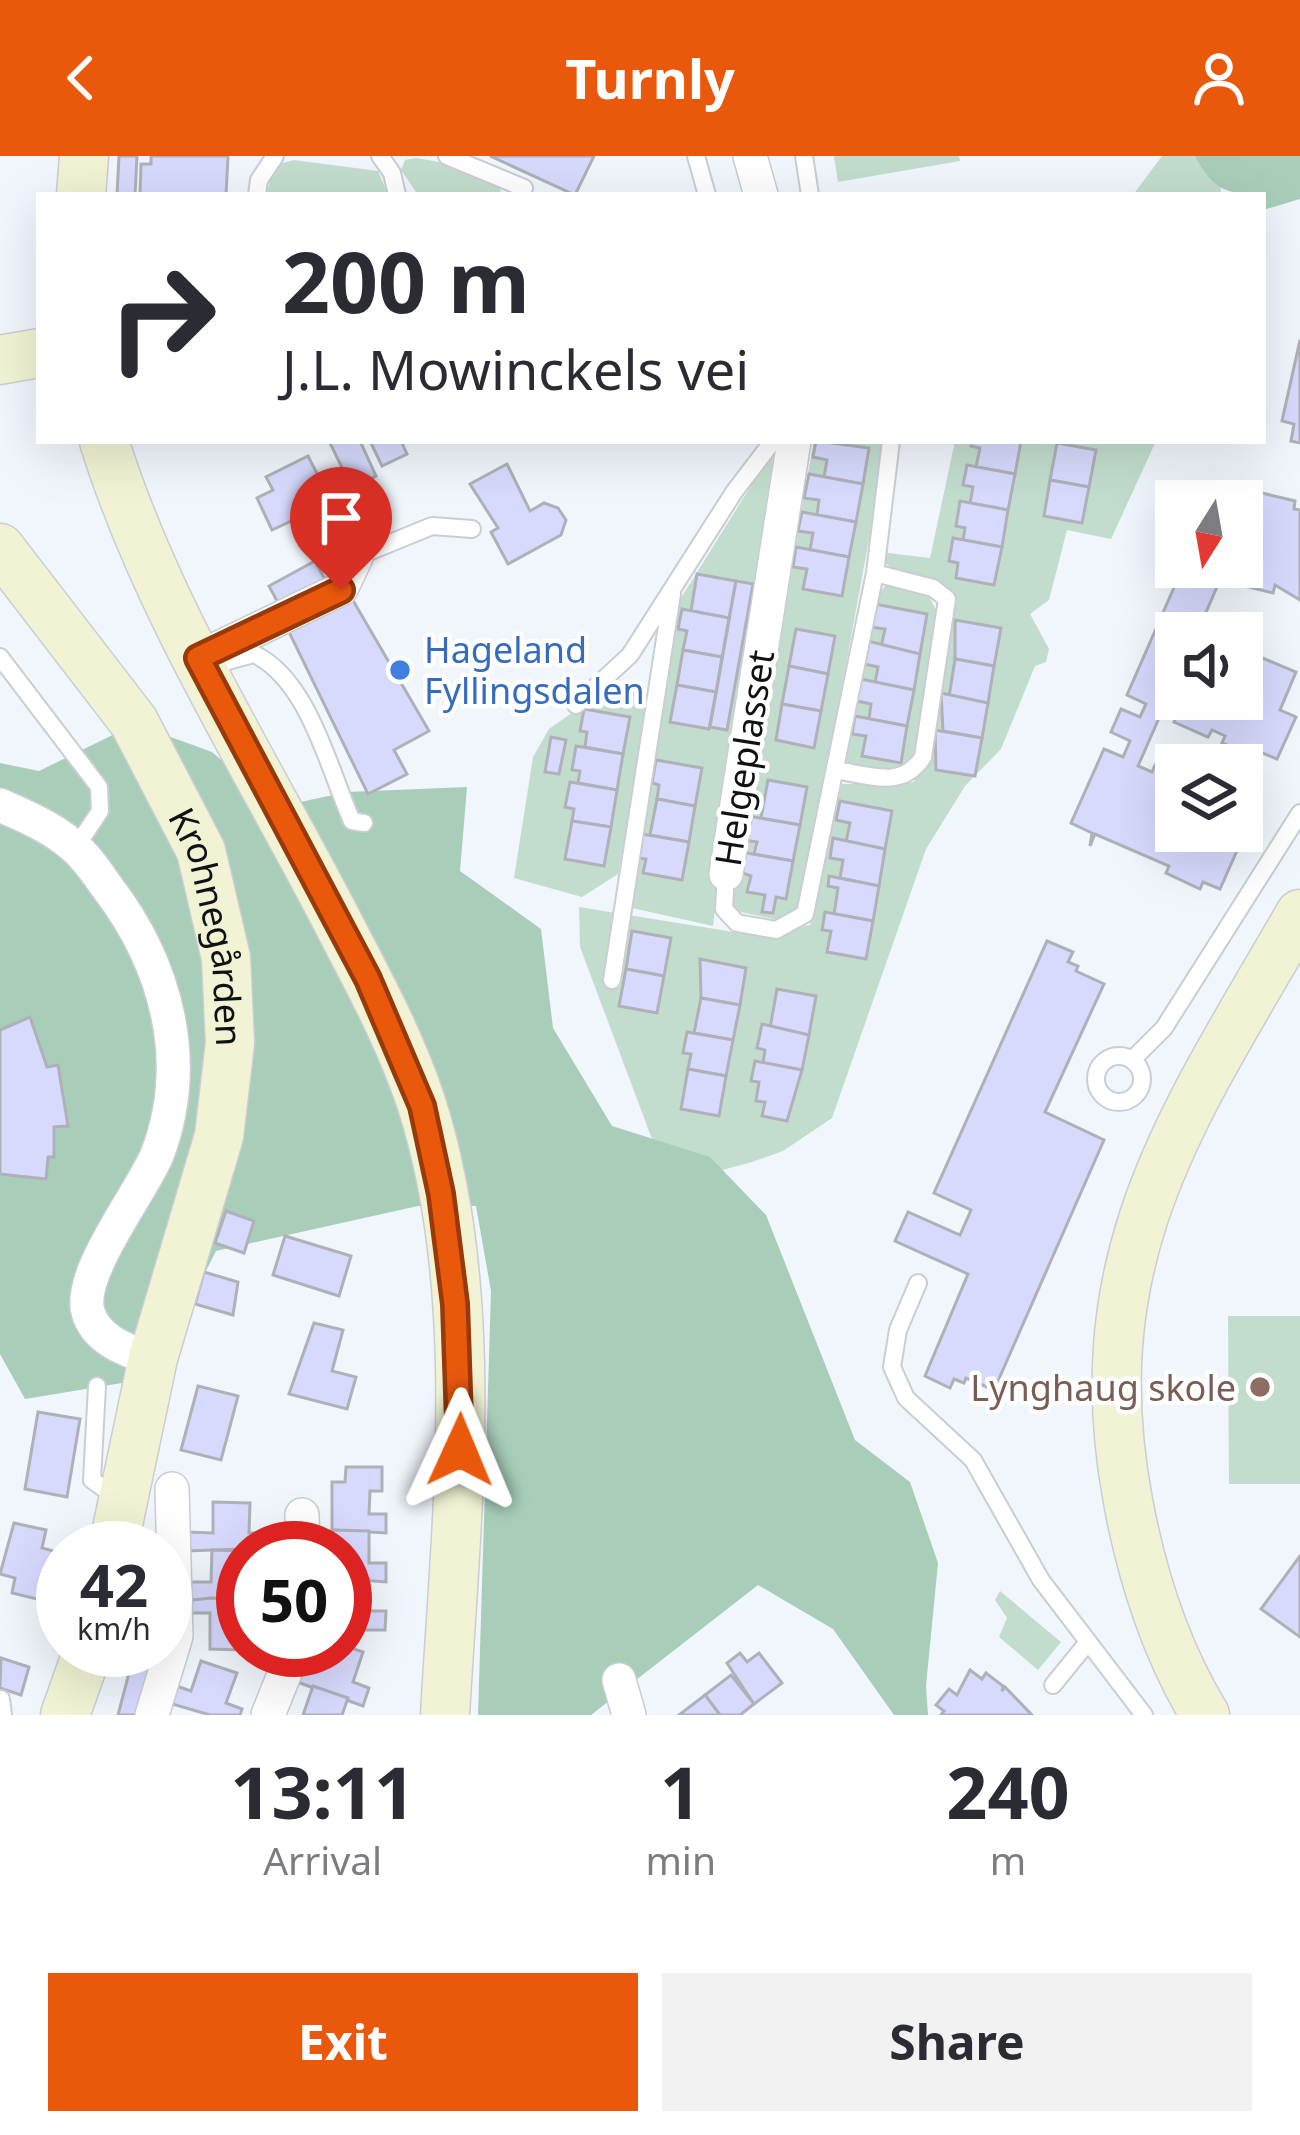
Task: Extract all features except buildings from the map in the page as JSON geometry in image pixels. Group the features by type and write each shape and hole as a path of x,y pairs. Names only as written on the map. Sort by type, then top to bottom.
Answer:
{"main road":[{"path":"82,192 84,156"},
{"path":"0,360 36,354"},
{"path":"0,388 36,382"},
{"path":"105,444 130,523 368,979 422,1106 441,1194 463,1406 445,1715"},
{"name":"Krohnegården","path":"0,548 134,722 201,851 216,905 230,990 227,1080 219,1136 153,1358 119,1521"},
{"path":"1205,1715 1163,1632 1136,1544 1122,1468 1114,1343 1133,1243 1172,1142 1300,914"},
{"path":"65,1715 78,1677"}],"street":[{"path":"750,156 760,192"},
{"name":"Helgeplasset","path":"726,874 794,444"},
{"path":"202,664 341,590 356,557"},
{"name":"Krohnegården","path":"0,806 76,847 129,916 154,961 174,1052 171,1106 158,1151 88,1291 88,1311 96,1328 132,1353 153,1358"},
{"path":"152,1715 176,1636 172,1489"},
{"path":"268,1715 283,1677"},
{"path":"619,1680 628,1715"}],"lane":[{"path":"257,192 259,180 275,156"},
{"path":"380,156 392,173 396,192"},
{"path":"447,156 512,187"},
{"path":"696,156 706,192"},
{"path":"803,156 809,192"},
{"path":"576,704 630,655 734,492 771,444"},
{"name":"Helgeplasset","path":"726,874 724,909 730,919 757,929 796,924 812,896 875,573 891,444"},
{"path":"356,557 432,526 472,529"},
{"path":"835,770 895,779 912,773 923,757 947,599 933,587 875,573"},
{"path":"612,980 671,594"},
{"path":"202,664 254,654 277,671 307,716 352,821 364,823"},
{"path":"1,660 99,787 100,811 76,847"},
{"path":"1132,1060 1164,1028 1300,813"},
{"path":"918,1283 898,1330 892,1367 906,1398 973,1460 1041,1580 1144,1715"},
{"path":"97,1386 92,1480 123,1501"},
{"path":"1053,1685 1088,1642"},
{"path":"1,1700 3,1715"}],"green space":[{"path":"834,156 959,156 960,161 838,182"},
{"path":"1162,156 1219,156 1221,192 1135,192"},
{"path":"1195,156 1300,156 1300,199 1266,209 1266,192 1234,192 1208,176"},
{"path":"294,160 378,171 387,192 267,192 275,165"},
{"path":"405,160 451,164 495,181 501,192 416,192 401,170"},
{"path":"813,444 881,444 885,452 803,899 778,920 736,911 730,900"},
{"path":"954,444 1155,444 1111,539 1067,530 1049,600 1030,614 1049,649 1046,662 1035,666 1001,749 965,786 926,849 832,1118 783,1151 752,1162 711,1173 664,1171 580,947 579,907 746,934 810,925 842,784 914,782 957,599 940,585 900,572 882,560 883,532 888,534 888,553 930,558"},
{"path":"774,449 713,926 632,908 679,601"},
{"path":"885,586 928,594 942,622 914,754 890,770 840,764 874,599"},
{"path":"609,687 651,694 618,874 582,897 514,878 533,757 549,729"},
{"path":"135,724 212,752 277,807 347,792 467,787 460,871 541,929 553,1028 612,1126 710,1157 766,1215 855,1440 910,1482 938,1563 926,1686 928,1715 894,1715 833,1629 758,1585 591,1715 478,1715 491,1291 476,1206 418,1206 216,1251 152,1378 25,1399 0,1354 0,763 39,771"},
{"path":"1228,1316 1300,1316 1300,1484 1229,1484"},
{"path":"1000,1591 1061,1642 1038,1670 999,1637 1007,1618 995,1600"}],"place":[{"name":"Hageland Fyllingsdalen","path":"400,670"},
{"name":"Lynghaug skole","path":"1260,1387"}],"route":[{"path":"341,590 198,658 368,979 422,1106 441,1194 455,1304 463,1406 460,1450"}]}
